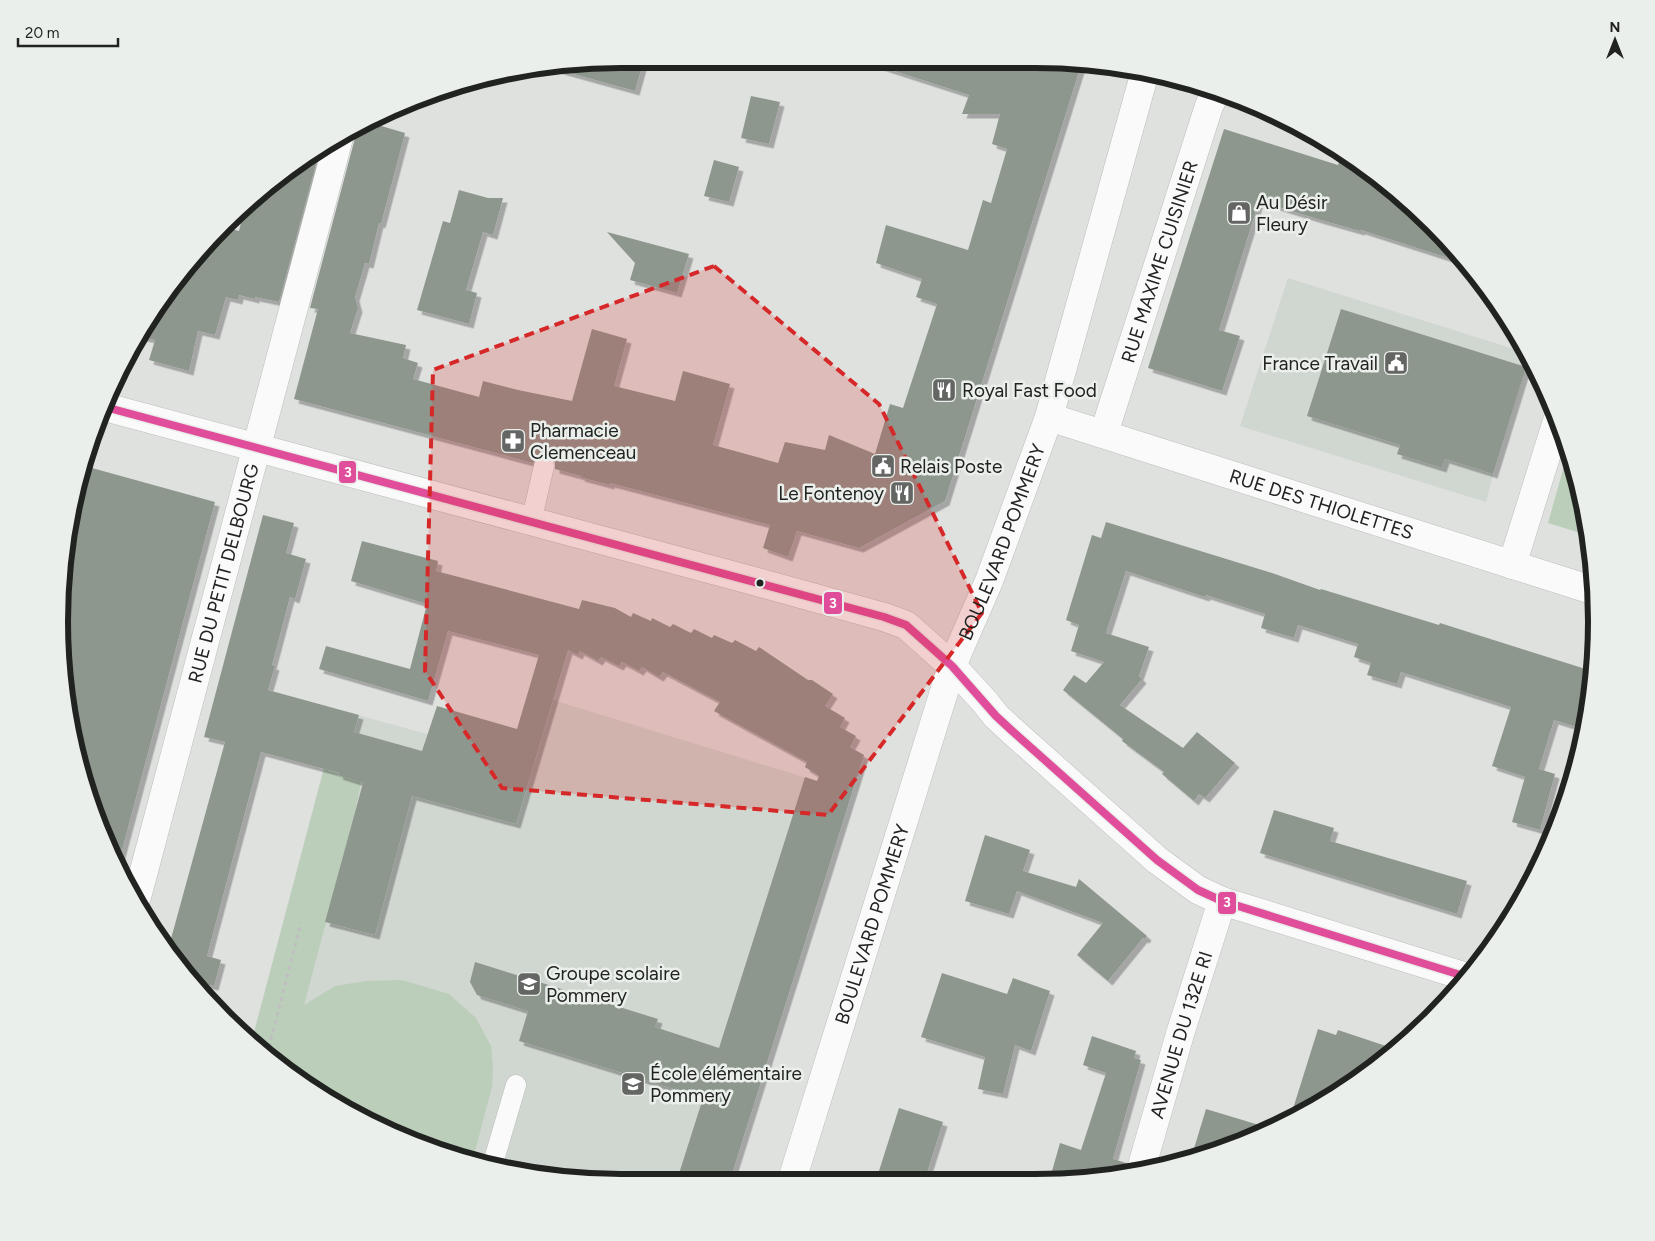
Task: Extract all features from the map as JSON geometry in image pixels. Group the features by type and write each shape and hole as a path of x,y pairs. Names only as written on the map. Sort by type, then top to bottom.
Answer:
{"street":[{"name":"BOULEVARD POMMERY","path":"794,1174 952,666 989,581 1049,417 1143,78"},
{"name":"RUE MAXIME CUISINIER","path":"1104,434 1213,97"},
{"name":"RUE DU PETIT DELBOURG","path":"139,891 337,146"},
{"path":"110,408 891,619 906,625 952,666 996,716 1157,860 1198,890 1222,901 1459,974"},
{"name":"RUE DES THIOLETTES","path":"1049,417 1586,588"},
{"path":"1512,565 1554,432"},
{"name":"AVENUE DU 132E RI","path":"1143,1163 1180,1034 1222,901"}],"lane":[{"path":"531,522 544,466"},
{"path":"494,1159 516,1084"}],"path":[{"path":"269,1047 301,923"}],"highlighted area":[{"path":"714,266 879,404 982,613 828,815 502,788 425,671 433,370"}],"shaded area":[{"path":"1288,278 1516,350 1526,369 1486,502 1240,426"},
{"name":"Groupe scolaire Pommery","path":"553,700 852,792 732,1174 620,1174 584,1172 548,1169 477,1155 409,1131 344,1099 313,1080 253,1034 339,710 534,763"}],"green space":[{"path":"1565,464 1580,533 1548,523"},
{"path":"324,769 361,782 354,817 304,1005 335,986 366,981 402,980 449,994 476,1018 491,1046 492,1087 474,1154 409,1131 344,1099 313,1080 254,1034"}],"building":[{"path":"641,68 635,91 562,71"},
{"path":"885,68 1080,70 945,501 859,548 797,531 788,557 763,548 770,525 610,483 610,485 580,477 555,469 555,462 547,455 540,455 533,463 294,399 318,309 310,308 355,136 377,125 405,133 369,264 365,263 355,297 358,308 350,333 406,345 403,358 418,363 413,379 479,397 483,381 572,401 592,329 627,339 614,386 675,401 683,371 730,384 713,445 778,463 785,442 825,450 829,435 875,454 890,404 903,408 937,304 916,297 922,279 876,263 886,225 968,250 983,200 991,203 1007,149 992,144 1000,114 962,114 969,95"},
{"path":"751,96 780,102 769,144 741,138"},
{"path":"1224,129 1338,165 1339,162 1347,165 1371,182 1426,229 1453,259 1361,230 1259,201 1219,330 1240,336 1222,391 1148,368"},
{"path":"318,158 279,302 239,295 238,300 226,297 215,335 198,331 189,371 149,360 155,340 146,338 161,313 182,284 229,229 239,231 242,217 284,182"},
{"path":"714,160 739,167 729,202 704,196"},
{"path":"459,190 488,198 503,198 493,235 483,232 466,290 477,293 469,324 417,310 443,221 450,223"},
{"path":"607,232 689,254 677,293 630,280 635,263"},
{"path":"1341,309 1526,368 1493,474 1445,459 1442,468 1397,454 1400,445 1307,416"},
{"path":"92,468 215,502 121,855 97,798 86,764 72,693 68,620 69,584 74,535"},
{"path":"263,515 294,523 286,553 306,559 295,599 290,597 272,665 275,666 268,690 359,715 354,732 422,751 437,706 517,729 539,655 448,631 428,701 319,669 326,646 410,669 427,604 351,581 362,541 438,561 436,571 579,609 582,600 615,608 631,617 633,613 651,621 652,618 670,627 673,624 691,633 694,629 712,638 714,635 732,643 735,640 756,651 759,647 808,680 812,680 833,694 825,706 845,718 840,727 856,736 850,747 864,755 732,1174 679,1174 703,1098 519,1041 528,1011 477,995 470,982 475,962 658,1019 655,1027 719,1048 805,777 817,781 819,776 805,767 807,762 714,711 720,702 663,672 659,677 642,667 639,671 622,662 619,666 601,657 598,661 580,651 578,655 568,650 516,824 412,796 375,935 325,922 363,783 338,775 339,773 261,752 207,956 221,960 214,986 204,984 170,941 225,742 204,737"},
{"path":"1106,522 1275,574 1320,590 1439,625 1440,623 1585,669 1577,727 1554,720 1539,769 1555,774 1540,830 1512,822 1525,777 1492,766 1511,707 1401,672 1397,684 1367,675 1371,663 1354,657 1358,644 1298,625 1294,638 1261,628 1265,614 1126,571 1106,633 1149,647 1139,676 1142,679 1120,705 1183,748 1197,732 1235,763 1205,798 1199,794 1194,801 1162,774 1164,772 1122,741 1123,739 1063,690 1074,675 1086,683 1104,662 1071,651 1079,625 1066,620 1092,535 1101,538"},
{"path":"1274,810 1334,828 1330,841 1467,881 1457,914 1260,853"},
{"path":"985,835 1030,850 1023,871 1076,887 1079,879 1147,936 1145,939 1143,938 1108,981 1077,955 1103,923 1017,891 1009,914 965,901"},
{"path":"942,973 1007,994 1013,978 1050,991 1031,1051 1015,1045 1003,1094 978,1089 985,1057 921,1037"},
{"path":"1318,1029 1336,1035 1338,1030 1387,1046 1342,1080 1293,1109"},
{"path":"1092,1036 1136,1051 1134,1058 1141,1060 1113,1159 1126,1163 1126,1166 1051,1173 1060,1143 1081,1150 1106,1073 1083,1065"},
{"path":"899,1108 943,1122 927,1174 878,1174"},
{"path":"1206,1109 1259,1125 1212,1144 1194,1150"}],"transit line":[{"name":"3","path":"110,408 884,617 906,625 952,666 1010,729 1157,860 1198,890 1222,901 1459,974"}],"place":[{"name":"Au Désir Fleury","path":"1239,213"},
{"name":"France Travail","path":"1396,363"},
{"name":"Royal Fast Food","path":"944,390"},
{"name":"Pharmacie Clemenceau","path":"513,441"},
{"name":"Relais Poste","path":"883,466"},
{"name":"Le Fontenoy","path":"902,493"},
{"name":"Groupe scolaire Pommery","path":"529,984"},
{"name":"École élémentaire Pommery","path":"633,1084"}]}
